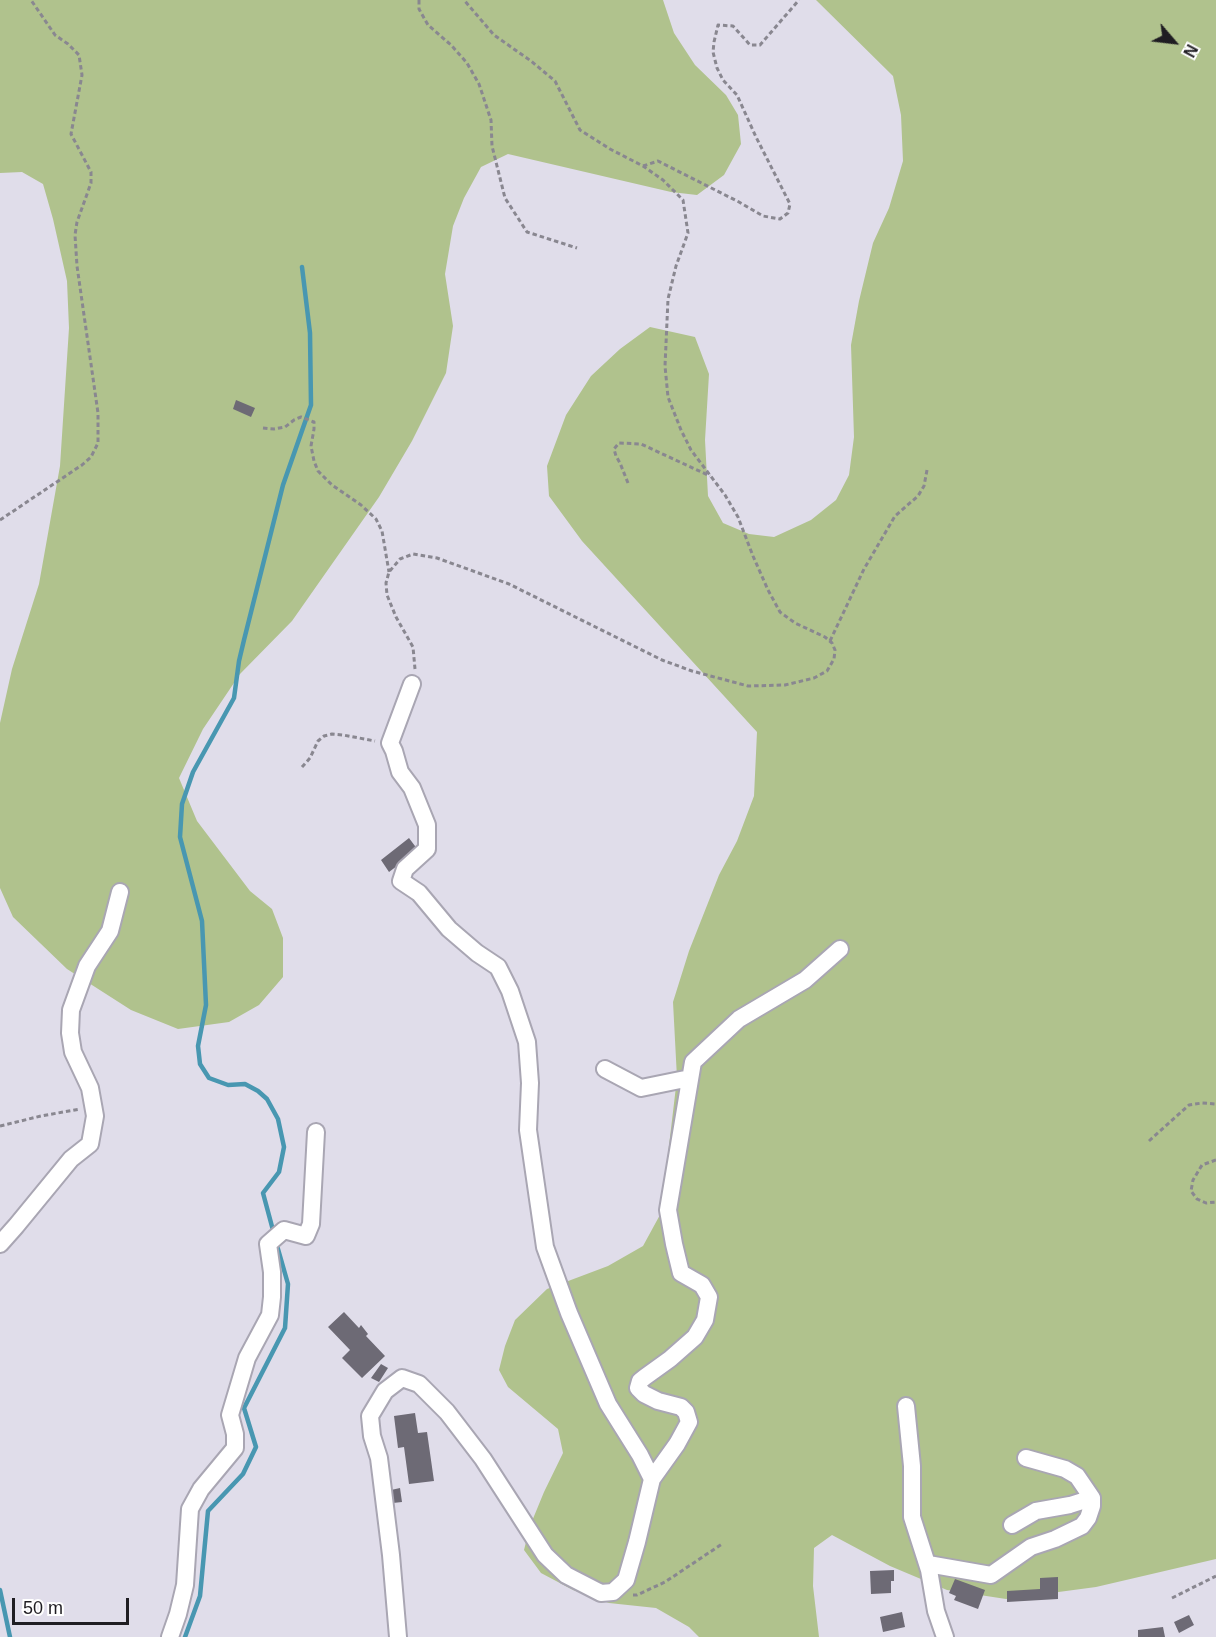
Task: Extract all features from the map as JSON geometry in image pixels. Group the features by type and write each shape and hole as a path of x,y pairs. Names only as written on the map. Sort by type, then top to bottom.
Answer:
{"street":[{"path":"412,684 390,743 400,772 412,788 427,825 427,849 405,869 402,881 419,893 448,929 498,967 510,991 527,1042 530,1083 528,1130 545,1247 569,1313 608,1404 652,1479"},
{"path":"0,1244 70,1159 90,1144 95,1116 94,1106 90,1088 73,1052 70,1033 71,1010 87,966 110,931 120,892"},
{"path":"398,1637 379,1458 372,1436 370,1416 385,1391 402,1378 419,1384 447,1412 483,1459 545,1555 566,1575 601,1593 614,1592 626,1580 638,1542 652,1479 677,1444 689,1422 686,1412 681,1407 658,1401 640,1391 638,1388 640,1381 695,1337 705,1320 709,1298 702,1285 681,1273 668,1210 693,1062 739,1019 804,980 840,950"},
{"path":"605,1069 641,1088 690,1078"},
{"path":"170,1637 184,1585 190,1509 201,1489 236,1448 230,1415 247,1358 270,1315 272,1272 268,1245 284,1230 306,1236 311,1224 316,1132"},
{"path":"906,1406 912,1466 912,1517 928,1564 936,1611 945,1637"},
{"path":"928,1564 991,1575 1032,1547 1082,1526 1089,1518 1092,1498 1077,1476 1065,1469 1026,1458"},
{"path":"1012,1525 1036,1511 1070,1505 1092,1498"}],"path":[{"path":"0,520 82,465 91,457 98,443 98,413 77,267 75,235 91,172 71,134 82,75 79,55 55,35 30,0"},
{"path":"419,0 420,9 428,25 467,63 479,84 491,120 492,146 505,198 527,232 577,248"},
{"path":"412,684 415,669 413,647 396,617 387,595 386,583 390,572 400,559 412,554 437,558 509,584 662,660 692,671 748,686 785,685 814,678 827,671 834,659 835,650 832,643 825,637 795,623 780,612 768,590 738,517 725,495 691,450 669,397 665,366 668,299 676,266 688,233 683,200 663,180 643,166 580,130 555,81 494,35 464,0"},
{"path":"643,166 658,161 763,216 780,219 788,213 790,204 737,95 723,80 713,52 718,25 734,26 750,45 760,45 799,0"},
{"path":"263,428 285,427 302,417 314,422 311,446 318,471 332,485 361,505 376,519 382,531 390,572"},
{"path":"628,483 614,449 620,443 641,444 710,476"},
{"path":"830,641 864,569 894,516 918,496 924,486 927,470"},
{"path":"302,767 310,758 318,741 324,736 343,735 390,743"},
{"path":"1149,1141 1189,1105 1202,1102 1216,1104"},
{"path":"0,1126 94,1106"},
{"path":"1216,1160 1202,1165 1193,1180 1191,1191 1197,1199 1206,1203 1216,1202"},
{"path":"614,1592 637,1595 665,1582 722,1544"},
{"path":"1172,1598 1216,1576"}],"green space":[{"path":"0,0 663,0 674,33 695,65 726,95 738,115 741,144 724,175 697,195 671,192 508,154 481,167 464,198 453,226 445,274 453,326 446,373 412,441 379,497 292,621 240,674 203,729 179,778 197,821 250,891 272,909 283,938 283,977 259,1005 229,1022 178,1029 131,1010 67,969 13,917 0,888 0,723 12,669 39,584 60,466 69,328 67,281 43,184 22,172 0,173"},
{"path":"816,0 1216,0 1216,1559 1096,1587 1006,1599 947,1590 890,1566 832,1535 814,1548 813,1586 819,1637 699,1637 689,1627 656,1608 609,1603 573,1590 541,1573 524,1550 530,1526 563,1453 558,1429 508,1387 499,1370 515,1320 547,1289 608,1266 643,1246 661,1213 677,1078 673,1002 689,951 754,796 757,732 582,541 549,496 547,466 566,415 591,376 620,349 650,327 695,337 709,374 705,440 708,496 723,523 749,534 774,537 811,520 836,500 849,475 854,437 851,345 859,301 873,243 889,208 903,161 901,115 893,76"}],"building":[{"path":"236,400 255,408 251,417 233,409"},
{"path":"409,838 418,850 389,872 381,860"},
{"path":"344,1312 359,1328 361,1325 368,1334 366,1336 385,1356 362,1378 342,1358 350,1350 328,1327"},
{"path":"381,1364 388,1368 379,1382 371,1378"},
{"path":"415,1413 418,1433 427,1432 434,1481 409,1484 404,1447 398,1448 394,1416"},
{"path":"400,1488 402,1502 393,1503 391,1490"},
{"path":"894,1570 891,1593 871,1594 870,1571"},
{"path":"1058,1577 1058,1599 1007,1602 1007,1591 1040,1589 1040,1578"},
{"path":"955,1579 985,1590 978,1609 954,1600 956,1596 949,1593"},
{"path":"902,1612 905,1627 883,1632 880,1617"},
{"path":"1189,1615 1194,1625 1179,1633 1174,1622"},
{"path":"1163,1627 1165,1637 1138,1637 1138,1630"}],"waterway":[{"path":"274,1234 263,1193 279,1172 284,1147 278,1119 267,1099 258,1091 245,1084 228,1085 209,1078 200,1064 198,1046 206,1005 202,921 180,837 182,804 193,772 234,698 239,661 283,485 311,405 310,333 302,267"},
{"path":"185,1637 200,1596 208,1511 243,1474 256,1447 244,1408 285,1328 288,1284 276,1242"},
{"path":"0,1590 10,1637"}]}
